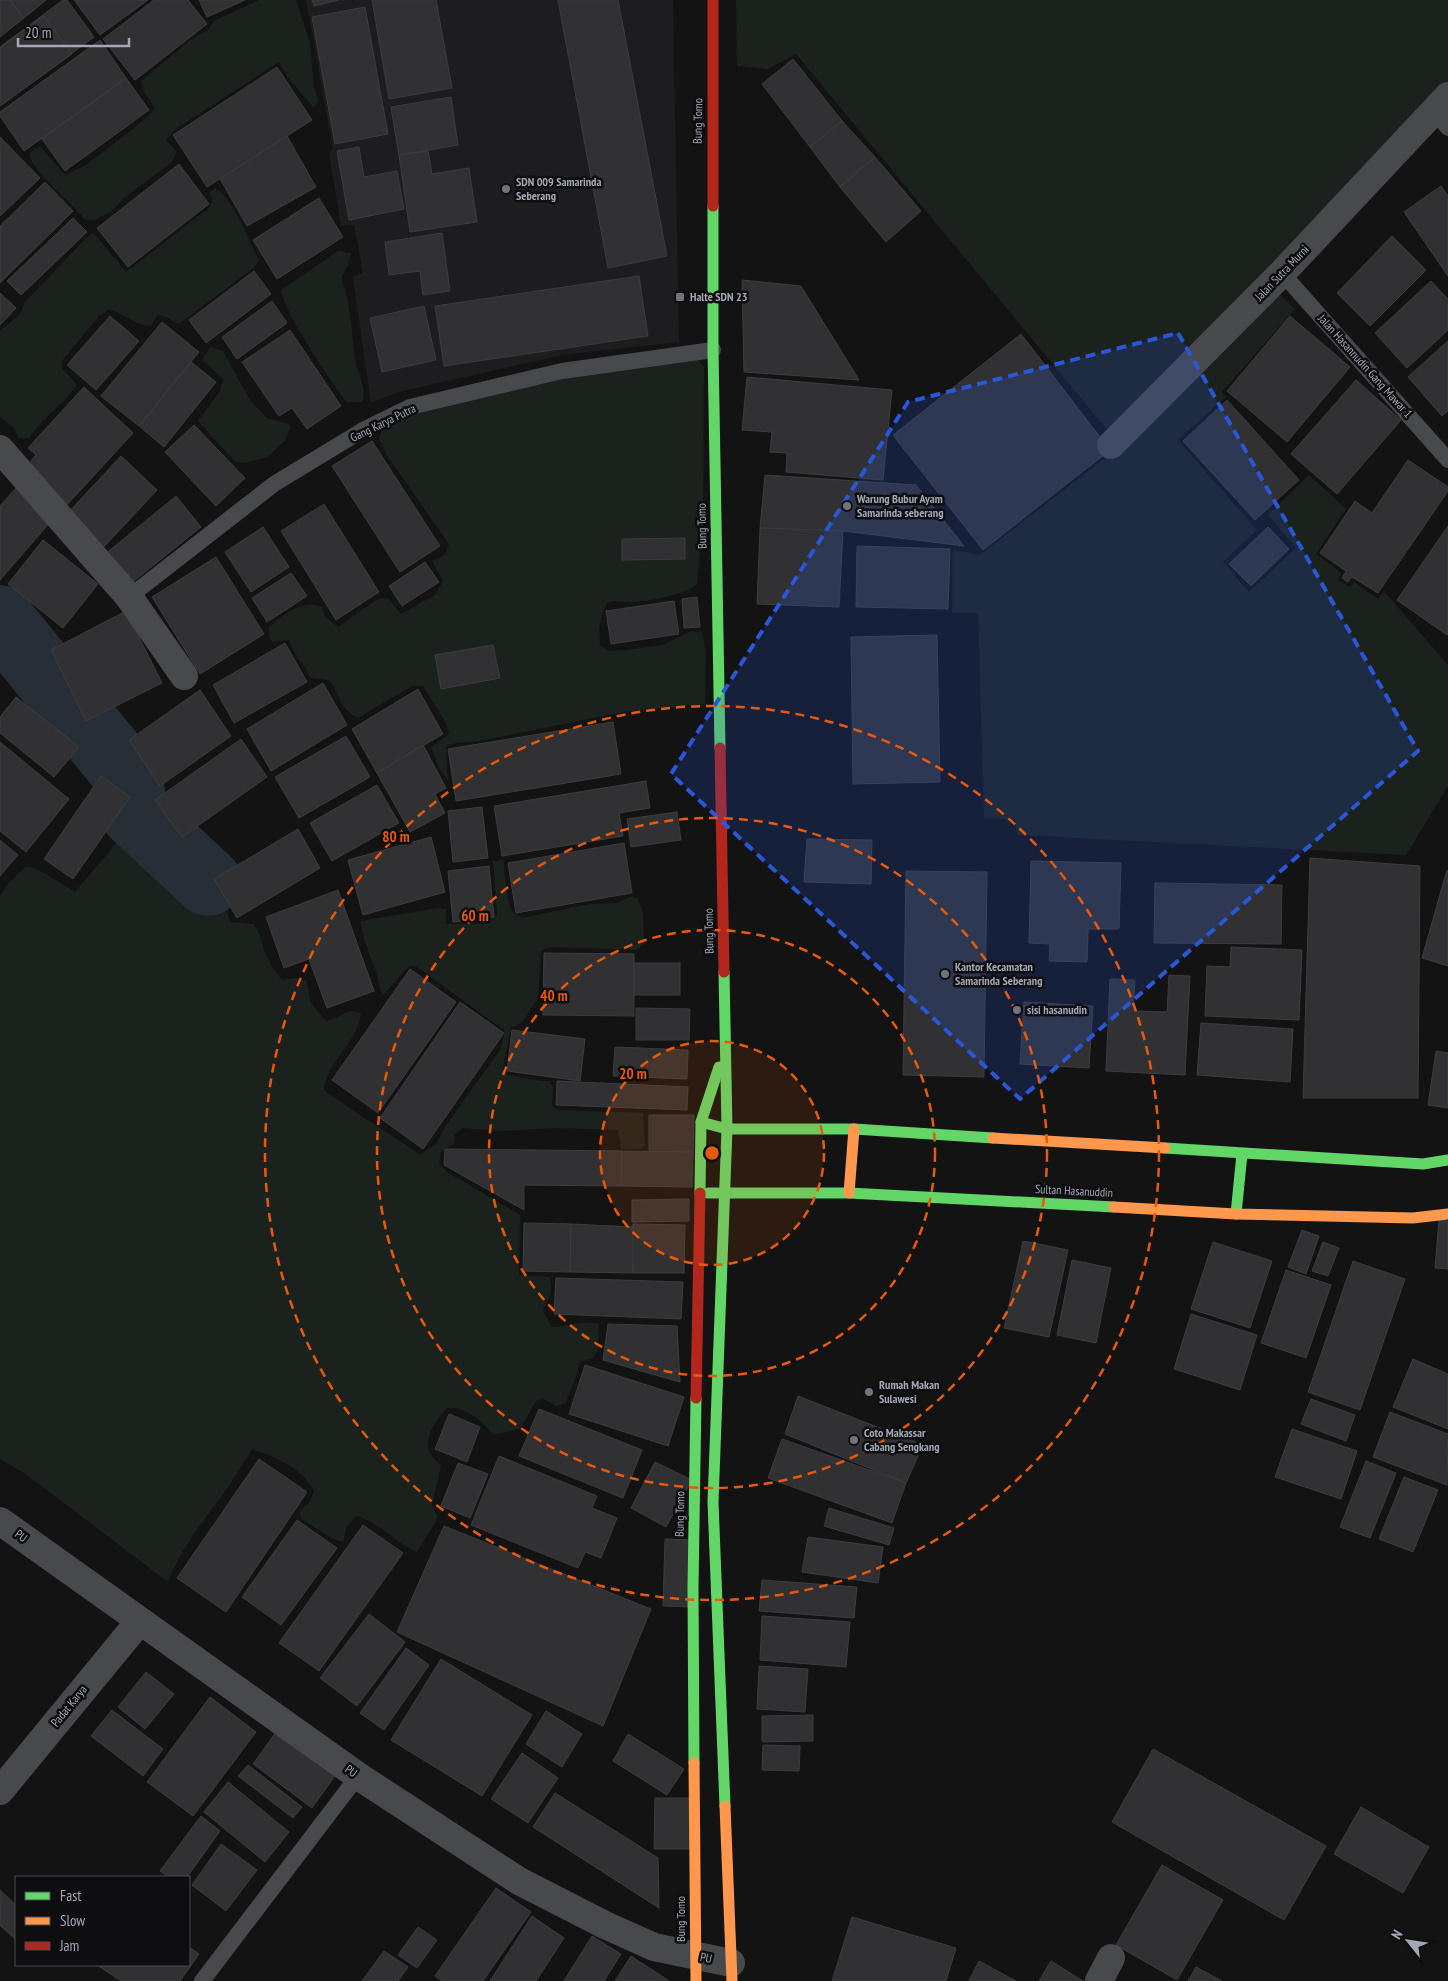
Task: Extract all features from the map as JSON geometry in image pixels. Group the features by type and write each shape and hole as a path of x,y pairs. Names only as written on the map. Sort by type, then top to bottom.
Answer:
{"main road":[{"name":"Bung Tomo","path":"713,0 713,350 727,1128 713,1502 732,1972"},
{"name":"Bung Tomo","path":"695,1968 693,1588 700,1122 725,1052"},
{"path":"700,1122 727,1128 854,1129 1423,1164 1448,1160"},
{"path":"850,1193 854,1129"},
{"path":"1236,1214 1242,1154"},
{"name":"Sultan Hasanuddin","path":"698,1193 850,1193 1236,1214 1413,1218 1448,1214"}],"street":[{"name":"Jalan Sutra Murni","path":"1111,445 1443,111"},
{"path":"0,449 129,597 184,676"},
{"name":"PU","path":"0,1521 139,1622 358,1776 519,1881 695,1968 732,1972"},
{"name":"Padat Karya","path":"0,1790 139,1622"}],"lane":[{"name":"Jalan Hasannudin Gang Mawar 1","path":"1282,273 1448,460"},
{"name":"Gang Karya Putra","path":"129,597 274,484 363,430 410,407 562,371 713,350"},
{"path":"202,1981 358,1776"}],"highlighted area":[{"path":"1178,333 1418,751 1020,1099 671,774 908,402"}],"shaded area":[{"path":"259,0 296,0 310,43 314,87 318,100 314,108 288,78 279,62 174,130 166,140 177,152 172,162 125,197 112,211 95,220 85,220 44,178 31,161 29,153 40,146 65,175 86,165 133,129 154,110 143,90 141,81 192,39 208,30 214,21"},
{"name":"SDN 009 Samarinda Seberang","path":"306,0 673,0 679,342 562,355 399,392 371,403 353,277 363,273 354,225 341,226 329,153 333,149"},
{"path":"736,0 1448,0 1448,84 1114,438 796,54 768,69 737,66"},
{"path":"215,188 222,193 240,221 259,260 255,267 179,324 164,316 157,315 151,326 145,325 109,309 99,316 62,361 62,368 77,385 29,438 19,438 14,428 0,417 0,331 20,314 25,302 89,235 94,233 126,272 209,208 212,202 210,192"},
{"path":"338,251 351,253 348,265 341,278 349,308 355,359 364,396 363,402 346,402 299,331 281,290"},
{"path":"1274,290 1295,309 1222,392 1226,397 1178,440 1257,530 1223,562 1249,592 1296,548 1268,515 1309,475 1346,509 1316,554 1341,573 1338,580 1350,587 1354,582 1378,599 1384,591 1448,665 1448,786 1406,855 1017,835 1015,820 984,818 978,613 952,613 953,550 980,555 1117,449"},
{"path":"210,347 223,351 250,400 267,418 291,425 285,441 267,457 245,463 234,461 198,421 220,391 223,379 202,360"},
{"path":"698,360 704,367 703,522 697,584 684,591 665,597 636,602 616,601 607,603 601,618 599,633 600,645 610,651 663,645 691,631 702,632 706,652 705,704 623,712 474,742 456,743 446,747 448,780 440,770 431,747 449,734 446,723 423,686 412,686 358,718 346,710 329,680 310,678 289,640 272,642 269,637 269,627 287,613 301,606 315,605 322,607 325,617 338,627 379,599 388,598 401,614 435,595 443,581 432,561 445,555 449,544 388,457 379,439 384,424 413,412 560,376"},
{"path":"137,827 146,840 172,850 199,888 212,897 227,913 231,922 253,924 259,934 265,953 277,974 282,980 295,978 307,981 310,1001 326,1022 350,1011 361,1013 354,1034 330,1069 324,1090 420,1155 436,1144 446,1125 500,1050 505,1031 417,967 410,965 382,996 360,921 437,908 446,909 446,924 487,923 497,915 493,861 504,860 510,908 522,918 590,904 617,903 630,897 638,899 643,912 644,944 636,950 555,947 546,948 541,952 538,999 523,1020 516,1026 511,1027 503,1067 504,1074 550,1081 553,1087 552,1106 558,1110 643,1113 645,1146 639,1149 621,1149 618,1130 553,1128 503,1131 462,1128 455,1135 454,1144 441,1151 439,1163 447,1172 520,1215 519,1275 549,1277 551,1290 543,1311 552,1327 581,1323 599,1324 598,1350 593,1358 584,1360 580,1364 566,1403 556,1406 544,1399 536,1401 520,1429 493,1435 473,1415 460,1409 447,1408 432,1429 428,1443 429,1451 433,1458 441,1465 432,1506 438,1518 417,1552 401,1543 380,1527 356,1516 347,1526 343,1542 333,1539 301,1519 300,1511 309,1503 314,1491 303,1476 288,1464 252,1449 233,1480 187,1545 168,1582 27,1475 0,1459 0,896 6,886 26,866 39,870 75,892 114,846 125,829"}],"building":[{"path":"0,0 10,0 24,18 0,37"},
{"path":"10,0 46,0 24,18"},
{"path":"63,0 67,0 94,37 0,106 0,47"},
{"path":"74,0 148,0 100,35"},
{"path":"154,0 188,0 207,24 135,80 103,39"},
{"path":"199,0 245,0 207,17"},
{"path":"312,0 339,0 314,6"},
{"path":"372,0 436,0 452,88 389,99"},
{"path":"558,0 618,0 667,256 608,268"},
{"path":"365,7 388,134 335,144 312,17"},
{"path":"44,16 72,54 0,106 0,48"},
{"path":"100,40 126,78 24,151 0,116 0,112"},
{"path":"793,59 842,121 810,147 762,84"},
{"path":"277,67 312,120 207,187 173,135"},
{"path":"126,78 149,110 65,171 42,139"},
{"path":"451,97 458,145 399,155 391,107"},
{"path":"842,121 875,157 840,187 810,147"},
{"path":"287,136 316,187 247,226 220,179"},
{"path":"0,137 40,178 0,216"},
{"path":"359,147 364,177 397,171 404,209 349,220 337,151"},
{"path":"428,151 432,174 469,168 477,222 410,232 399,155"},
{"path":"875,157 921,211 886,242 840,187"},
{"path":"179,164 209,204 128,267 97,228"},
{"path":"45,182 73,211 0,283 0,226"},
{"path":"1441,186 1448,196 1448,276 1404,212"},
{"path":"319,198 343,237 277,279 253,240"},
{"path":"73,218 87,232 21,295 7,281"},
{"path":"442,233 450,291 423,295 420,271 389,275 385,242"},
{"path":"1392,236 1426,270 1370,326 1337,293"},
{"path":"254,271 271,294 206,343 189,320"},
{"path":"639,276 648,336 444,366 435,306"},
{"path":"742,280 801,286 859,380 744,372"},
{"path":"1431,281 1448,299 1448,330 1407,368 1375,333"},
{"path":"0,293 16,308 0,325"},
{"path":"272,301 287,323 237,359 222,337"},
{"path":"424,306 436,360 382,372 370,318"},
{"path":"110,316 139,341 96,390 67,365"},
{"path":"1290,316 1350,367 1287,442 1227,391"},
{"path":"162,322 199,352 139,426 101,396"},
{"path":"290,330 341,406 307,429 292,408 279,416 242,362"},
{"path":"1021,334 1110,450 983,550 893,435"},
{"path":"1448,341 1448,411 1442,416 1408,377"},
{"path":"191,362 216,382 164,447 139,426"},
{"path":"747,377 892,390 883,480 786,472 787,453 770,452 772,432 742,430"},
{"path":"1356,380 1401,420 1337,494 1291,454"},
{"path":"84,387 133,433 65,507 24,469 36,455 28,448"},
{"path":"1227,400 1299,480 1255,520 1183,441"},
{"path":"194,425 245,478 216,506 165,452"},
{"path":"372,441 440,546 400,572 332,466"},
{"path":"121,456 157,490 102,549 66,515"},
{"path":"1408,460 1448,487 1448,491 1378,593 1352,577 1348,582 1342,578 1346,571 1320,553 1355,501 1372,513"},
{"name":"Warung Bubur Ayam Samarinda seberang","path":"765,475 916,485 964,546 843,531 760,528"},
{"path":"16,488 52,520 0,580 0,506"},
{"path":"176,496 201,527 129,585 104,555"},
{"path":"324,504 379,592 336,620 281,531"},
{"path":"1448,526 1448,634 1447,635 1397,600"},
{"path":"263,527 289,567 251,592 225,552"},
{"path":"1268,527 1289,549 1251,586 1229,564"},
{"path":"760,528 843,531 839,607 757,604"},
{"path":"685,538 685,559 622,560 622,539"},
{"path":"43,540 98,584 63,628 8,584"},
{"path":"857,546 950,549 948,609 856,607"},
{"path":"216,557 264,634 200,674 152,597"},
{"path":"425,562 439,582 402,606 389,586"},
{"path":"291,573 307,596 267,622 252,598"},
{"path":"697,597 700,627 684,628 682,599"},
{"path":"674,601 679,634 611,644 606,611"},
{"path":"126,611 162,683 86,721 51,650"},
{"path":"937,635 940,782 853,784 851,637"},
{"path":"285,643 307,682 234,723 213,685"},
{"path":"493,645 500,678 441,689 435,655"},
{"path":"323,683 347,725 271,771 247,729"},
{"path":"418,689 443,734 377,773 352,729"},
{"path":"200,690 231,736 160,786 129,740"},
{"path":"16,697 79,747 54,777 0,733 0,717"},
{"path":"613,722 621,774 456,801 448,749"},
{"path":"346,736 370,777 299,818 275,777"},
{"path":"241,739 267,777 182,837 155,800"},
{"path":"0,742 69,799 26,852 0,831"},
{"path":"423,745 446,788 435,794 445,813 410,832 377,773"},
{"path":"101,776 130,797 73,879 44,859"},
{"path":"646,781 650,808 619,813 623,836 502,856 494,806"},
{"path":"377,785 399,823 332,861 310,823"},
{"path":"482,807 488,858 453,862 448,811"},
{"path":"677,812 681,840 631,847 627,819"},
{"path":"298,829 320,868 237,918 214,879"},
{"path":"431,837 445,892 363,915 348,860"},
{"path":"807,839 872,840 871,884 804,882"},
{"path":"0,840 18,855 0,876"},
{"path":"624,843 632,893 516,913 508,863"},
{"path":"1310,858 1420,866 1418,1098 1303,1098"},
{"path":"1031,861 1121,863 1119,929 1088,929 1087,962 1049,961 1050,944 1029,943"},
{"path":"489,866 494,917 453,922 448,871"},
{"name":"Kantor Kecamatan Samarinda Seberang","path":"906,871 987,872 984,1077 903,1075"},
{"path":"1448,871 1448,966 1422,958"},
{"path":"1155,883 1282,885 1281,944 1154,943"},
{"path":"338,890 374,991 327,1008 309,959 284,968 266,917"},
{"path":"1231,947 1302,950 1299,1020 1205,1016 1207,966 1230,967"},
{"path":"544,953 634,954 634,1016 543,1015"},
{"path":"634,963 680,963 680,995 634,995"},
{"path":"410,969 456,1002 378,1113 332,1080"},
{"path":"1169,975 1190,976 1185,1075 1106,1071 1110,979 1135,980 1133,1011 1167,1012"},
{"path":"460,1002 504,1033 423,1149 380,1118"},
{"path":"1024,1002 1093,1006 1089,1068 1020,1064"},
{"path":"636,1008 690,1009 689,1040 636,1040"},
{"path":"1201,1023 1293,1029 1290,1082 1197,1075"},
{"path":"512,1030 585,1039 580,1081 507,1071"},
{"path":"615,1047 688,1050 687,1079 613,1076"},
{"path":"1436,1051 1448,1053 1448,1108 1428,1105"},
{"path":"557,1081 688,1087 687,1110 556,1105"},
{"path":"649,1115 694,1115 693,1152 649,1152"},
{"path":"445,1149 622,1151 621,1186 524,1185 524,1210 444,1165"},
{"path":"622,1151 693,1152 692,1187 621,1186"},
{"path":"689,1199 689,1221 632,1222 632,1200"},
{"path":"1439,1220 1448,1221 1448,1269 1435,1268"},
{"path":"524,1223 571,1224 570,1272 523,1271"},
{"path":"571,1224 634,1227 633,1273 570,1272"},
{"path":"633,1224 685,1225 684,1273 633,1273"},
{"path":"1302,1230 1319,1236 1306,1274 1288,1267"},
{"path":"1023,1241 1068,1250 1049,1337 1004,1328"},
{"path":"1213,1242 1272,1261 1250,1328 1191,1309"},
{"path":"1323,1242 1339,1248 1328,1276 1312,1271"},
{"path":"1072,1260 1111,1268 1096,1343 1057,1335"},
{"path":"1353,1261 1405,1279 1360,1410 1308,1392"},
{"path":"1286,1270 1331,1285 1306,1358 1261,1343"},
{"path":"556,1278 683,1282 681,1319 554,1314"},
{"path":"1191,1314 1257,1335 1240,1390 1174,1369"},
{"path":"608,1324 677,1326 680,1382 603,1360"},
{"path":"1413,1359 1448,1374 1448,1429 1393,1407"},
{"path":"585,1365 684,1397 668,1446 569,1414"},
{"name":"Coto Makassar Cabang Sengkang","path":"798,1396 923,1445 906,1483 785,1434"},
{"path":"1311,1399 1355,1415 1346,1441 1301,1424"},
{"path":"539,1409 642,1450 623,1498 519,1456"},
{"path":"1390,1412 1448,1434 1447,1485 1373,1457"},
{"path":"449,1414 480,1427 467,1462 435,1449"},
{"path":"1292,1429 1357,1451 1341,1499 1275,1477"},
{"path":"782,1439 906,1483 892,1523 768,1478"},
{"path":"499,1456 597,1496 592,1508 617,1518 601,1558 585,1552 578,1568 471,1525"},
{"path":"259,1459 307,1492 226,1612 177,1578"},
{"path":"1366,1461 1396,1473 1370,1538 1340,1527"},
{"path":"655,1462 692,1480 666,1527 631,1508"},
{"path":"458,1463 488,1474 470,1518 441,1506"},
{"path":"1404,1477 1438,1490 1413,1552 1379,1539"},
{"path":"829,1508 894,1528 889,1545 824,1526"},
{"path":"297,1520 337,1548 281,1625 242,1597"},
{"path":"363,1525 403,1553 319,1671 279,1643"},
{"path":"444,1526 651,1609 603,1726 397,1632"},
{"path":"808,1537 883,1547 878,1583 802,1572"},
{"path":"665,1539 693,1540 690,1607 663,1606"},
{"path":"762,1580 857,1587 854,1618 759,1611"},
{"path":"369,1614 405,1642 357,1706 320,1678"},
{"path":"762,1616 850,1622 846,1667 760,1660"},
{"path":"406,1648 429,1665 384,1730 360,1713"},
{"path":"441,1659 532,1715 482,1796 391,1740"},
{"path":"759,1666 808,1669 805,1712 757,1709"},
{"path":"146,1672 174,1694 145,1729 118,1707"},
{"path":"210,1697 256,1732 193,1816 147,1782"},
{"path":"112,1710 163,1749 143,1776 91,1736"},
{"path":"546,1711 582,1734 562,1767 526,1744"},
{"path":"813,1715 813,1741 762,1742 762,1716"},
{"path":"279,1728 339,1770 312,1808 253,1764"},
{"path":"628,1734 684,1769 667,1795 613,1761"},
{"path":"763,1745 800,1746 799,1771 762,1770"},
{"path":"1153,1749 1326,1846 1284,1920 1112,1822"},
{"path":"522,1753 558,1778 528,1823 491,1799"},
{"path":"248,1765 302,1807 293,1818 238,1776"},
{"path":"228,1782 289,1832 265,1862 204,1812"},
{"path":"555,1793 658,1858 659,1908 533,1827"},
{"path":"655,1798 692,1798 691,1849 654,1849"},
{"path":"1361,1807 1429,1847 1403,1893 1334,1854"},
{"path":"201,1816 220,1831 188,1876 168,1876 160,1871"},
{"path":"221,1844 257,1870 226,1911 192,1885"},
{"path":"1162,1865 1223,1900 1177,1980 1116,1945"},
{"path":"496,1888 531,1912 483,1981 442,1981 435,1976"},
{"path":"0,1890 15,1904 15,1939 0,1925"},
{"path":"532,1916 564,1938 536,1981 490,1981"},
{"path":"852,1917 956,1948 946,1981 832,1981"},
{"path":"418,1927 437,1940 417,1968 398,1955"},
{"path":"592,1936 621,1954 604,1981 564,1981"},
{"path":"190,1948 199,1954 180,1981 121,1981 98,1966 190,1966"},
{"path":"384,1951 408,1967 398,1981 362,1981"},
{"path":"631,1956 669,1981 615,1981"},
{"path":"979,1961 1016,1981 969,1981"},
{"path":"1051,1961 1083,1981 1039,1981"},
{"path":"1196,1967 1222,1981 1188,1981"}],"waterway":[{"path":"0,619 128,776 135,814 208,882"}],"traffic: fast":[{"path":"713,206 713,350 720,748"},
{"path":"724,972 727,1129"},
{"path":"701,1122 719,1067"},
{"path":"700,1193 701,1122 727,1129 854,1129 993,1138"},
{"path":"725,1806 713,1502 727,1129"},
{"path":"1165,1148 1423,1164 1448,1160"},
{"path":"1236,1214 1242,1154"},
{"path":"708,1193 849,1193 1114,1207"},
{"path":"694,1763 693,1588 696,1398"}],"traffic: slow":[{"path":"849,1193 854,1129"},
{"path":"993,1138 1165,1148"},
{"path":"1114,1207 1236,1214 1413,1218 1448,1214"},
{"path":"694,1763 696,1981"},
{"path":"725,1806 732,1981"}],"traffic: jam":[{"path":"713,0 713,206"},
{"path":"720,748 724,972"},
{"path":"696,1398 700,1193"}],"place":[{"name":"SDN 009 Samarinda Seberang","path":"506,189"},
{"name":"Halte SDN 23","path":"680,297"},
{"name":"Warung Bubur Ayam Samarinda seberang","path":"847,506"},
{"name":"Kantor Kecamatan Samarinda Seberang","path":"945,974"},
{"name":"sisi hasanudin","path":"1017,1010"},
{"name":"Rumah Makan Sulawesi","path":"869,1392"},
{"name":"Coto Makassar Cabang Sengkang","path":"854,1440"}]}
